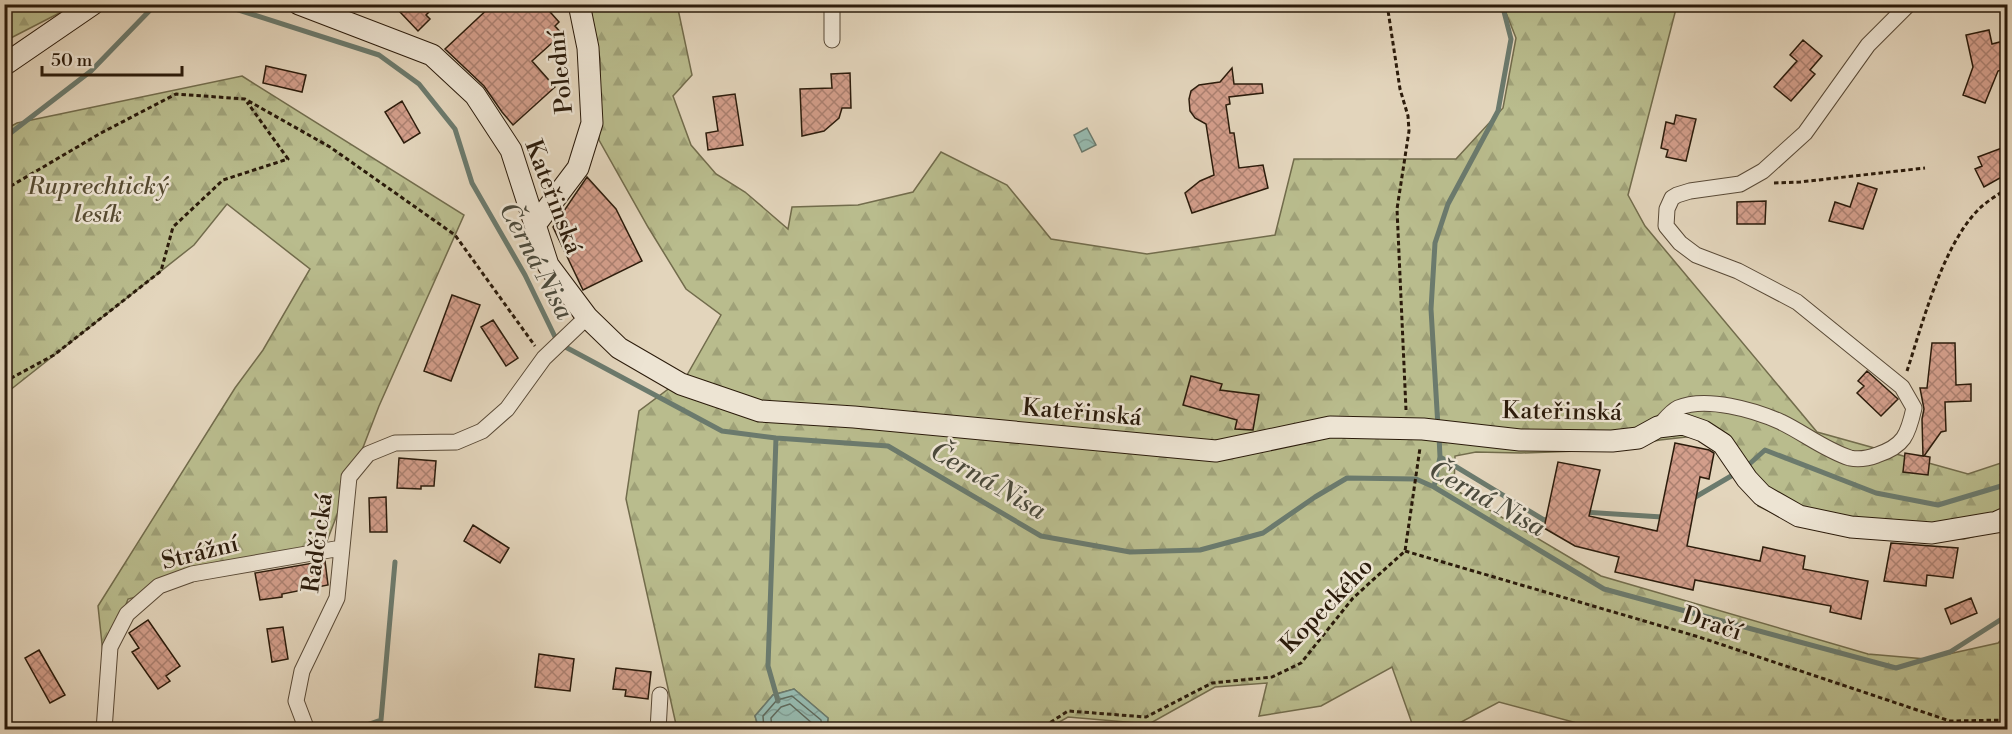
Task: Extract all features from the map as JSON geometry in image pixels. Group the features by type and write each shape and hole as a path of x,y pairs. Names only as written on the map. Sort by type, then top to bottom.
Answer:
{"street":[{"path":"4,65 93,4"},
{"name":"Kateřinská","path":"299,4 432,55 475,95 511,150 548,265 587,317 619,348 681,384 760,411 854,417 1216,451 1330,428 1407,429 1520,440 1612,441 1638,438 1658,427 1683,424 1703,431 1723,444 1762,495 1799,516 1851,526 1932,533 1997,522 2007,517"},
{"name":"Polední","path":"535,225 578,168 592,123 588,48 579,4"},
{"path":"832,4 832,40"},
{"path":"1658,427 1676,409 1688,405 1706,404 1734,407 1780,422 1852,458 1868,459 1892,450 1903,442 1910,427 1914,408 1902,387 1797,302 1738,271 1696,255 1680,243 1666,226 1667,209 1672,198 1690,191 1740,184 1763,171 1805,134 1868,45 1909,4"},
{"name":"Radčická","path":"307,729 296,701 302,671 337,598 350,477 368,454 395,443 456,442 482,430 507,409 544,358 587,317"},
{"name":"Strážní","path":"104,729 110,647 127,614 159,586 192,574 341,548"},
{"path":"658,729 660,695"}],"path":[{"path":"1387,4 1409,131 1397,209 1407,429"},
{"path":"4,190 100,133 176,94 245,99 330,147 455,235 544,358"},
{"path":"4,382 54,355 161,271 173,227 223,180 288,159 245,99"},
{"path":"1800,182 1925,168"},
{"path":"1902,387 1931,300 1955,240 1981,208 2007,188"},
{"name":"Kopeckého","path":"1049,729 1051,722 1068,711 1146,717 1212,683 1272,677 1301,663 1353,598 1405,551 1418,458"},
{"name":"Dračí","path":"1405,551 1699,637 1950,721 2007,720"}],"green space":[{"path":"5,5 75,5 5,41"},
{"path":"590,5 679,5 692,75 673,96 691,145 716,174 745,192 788,229 792,207 858,205 913,192 941,152 1007,185 1051,239 1147,254 1275,235 1294,159 1456,159 1503,108 1516,38 1503,5 1677,5 1628,195 1645,226 1817,432 1968,474 2007,461 2007,528 1964,539 1850,537 1798,525 1758,506 1736,451 1695,436 1606,450 1476,452 1455,456 1454,489 1601,576 1868,654 1926,659 1998,643 2007,634 2007,729 1599,729 1499,702 1448,729 1414,729 1392,667 1321,706 1259,716 1267,683 1215,687 1149,724 1068,717 1054,725 1054,729 827,729 828,718 794,689 773,695 755,716 759,729 677,729 626,499 639,411 687,375 721,315 686,289 599,140 600,59"},
{"name":"Ruprechtický lesík","path":"242,76 464,215 379,406 325,546 128,599 104,663 98,606 235,388 263,350 310,269 227,204 194,245 5,394 4,130 17,123"}],"water":[{"path":"1087,128 1096,145 1082,152 1074,135"},
{"path":"794,689 828,718 827,729 759,729 755,716 773,695"}],"building":[{"path":"408,4 437,4 426,15 430,19 418,31 400,12"},
{"path":"493,4 543,4 559,22 555,26 562,34 532,61 555,87 513,125 484,86 445,49"},
{"path":"1989,30 1992,44 2007,40 2007,68 1998,71 1985,103 1963,95 1973,67 1966,35"},
{"path":"1803,40 1822,56 1810,70 1815,74 1791,101 1774,87 1797,61 1790,55"},
{"path":"266,66 306,75 302,92 263,83"},
{"path":"1232,68 1234,84 1262,84 1263,93 1229,97 1230,104 1226,105 1230,133 1234,133 1239,168 1263,165 1268,188 1192,213 1185,193 1200,181 1214,175 1206,124 1195,118 1190,111 1191,91 1199,85 1220,82"},
{"path":"850,73 851,108 842,108 839,118 824,131 802,136 800,89 832,88 831,74"},
{"path":"735,94 743,145 708,150 706,133 718,131 713,97"},
{"path":"402,101 420,133 404,143 385,112"},
{"path":"1676,115 1696,119 1686,161 1666,157 1668,150 1661,148 1666,122 1674,124"},
{"path":"2007,146 2007,174 1984,187 1975,169 1982,166 1978,157"},
{"path":"587,177 616,209 642,261 583,290 553,227"},
{"path":"1858,183 1877,189 1863,229 1829,221 1835,202 1850,207"},
{"path":"1766,201 1765,224 1737,224 1737,202"},
{"path":"452,295 480,305 451,381 424,371"},
{"path":"493,320 518,358 506,366 481,327"},
{"path":"1932,343 1955,343 1956,385 1971,384 1971,401 1945,402 1946,431 1941,432 1924,456 1930,457 1928,475 1903,472 1905,453 1923,456 1924,409 1920,388 1927,388"},
{"path":"1867,371 1898,399 1881,416 1857,393 1864,386 1858,381"},
{"path":"1191,376 1222,384 1220,390 1259,395 1253,430 1235,429 1237,420 1183,405"},
{"path":"1675,443 1714,453 1709,479 1700,477 1687,546 1760,561 1763,547 1805,556 1803,569 1868,581 1861,619 1830,612 1831,606 1695,580 1693,590 1615,572 1619,557 1575,546 1544,528 1558,462 1600,470 1589,516 1657,531"},
{"path":"399,458 436,461 434,486 421,486 421,489 397,488"},
{"path":"386,497 387,532 370,532 369,498"},
{"path":"473,525 509,548 500,563 464,541"},
{"path":"1891,543 1958,548 1953,578 1927,575 1926,586 1884,581"},
{"path":"325,561 328,585 282,594 282,597 260,600 255,573"},
{"path":"1971,598 1977,613 1951,624 1945,609"},
{"path":"148,620 180,666 166,676 170,681 158,689 132,652 139,648 129,633"},
{"path":"283,627 288,659 272,662 267,629"},
{"path":"39,650 65,695 50,703 25,658"},
{"path":"539,654 574,659 570,691 535,687"},
{"path":"616,668 651,672 648,699 625,696 626,690 613,689"}],"waterway":[{"name":"Černá Nisa","path":"4,138 91,71 156,4"},
{"name":"Černá Nisa","path":"220,4 379,55 419,84 455,129 472,183 525,275 558,343 722,431 776,438 888,446 1041,536 1130,552 1200,550 1263,533 1347,478 1416,479 1434,487 1604,589 1896,668 1950,652 2008,615"},
{"path":"1438,427 1431,309 1435,243 1448,204 1498,111 1511,39 1502,4"},
{"path":"1434,487 1440,457 1439,436"},
{"path":"776,438 768,666 778,701"},
{"path":"1746,467 1765,450 1876,493 1938,505 2008,484"},
{"path":"1440,457 1544,520 1551,519"},
{"path":"1692,499 1738,472"},
{"path":"1583,512 1662,517 1666,515"},
{"path":"352,730 381,720 395,562"}]}
